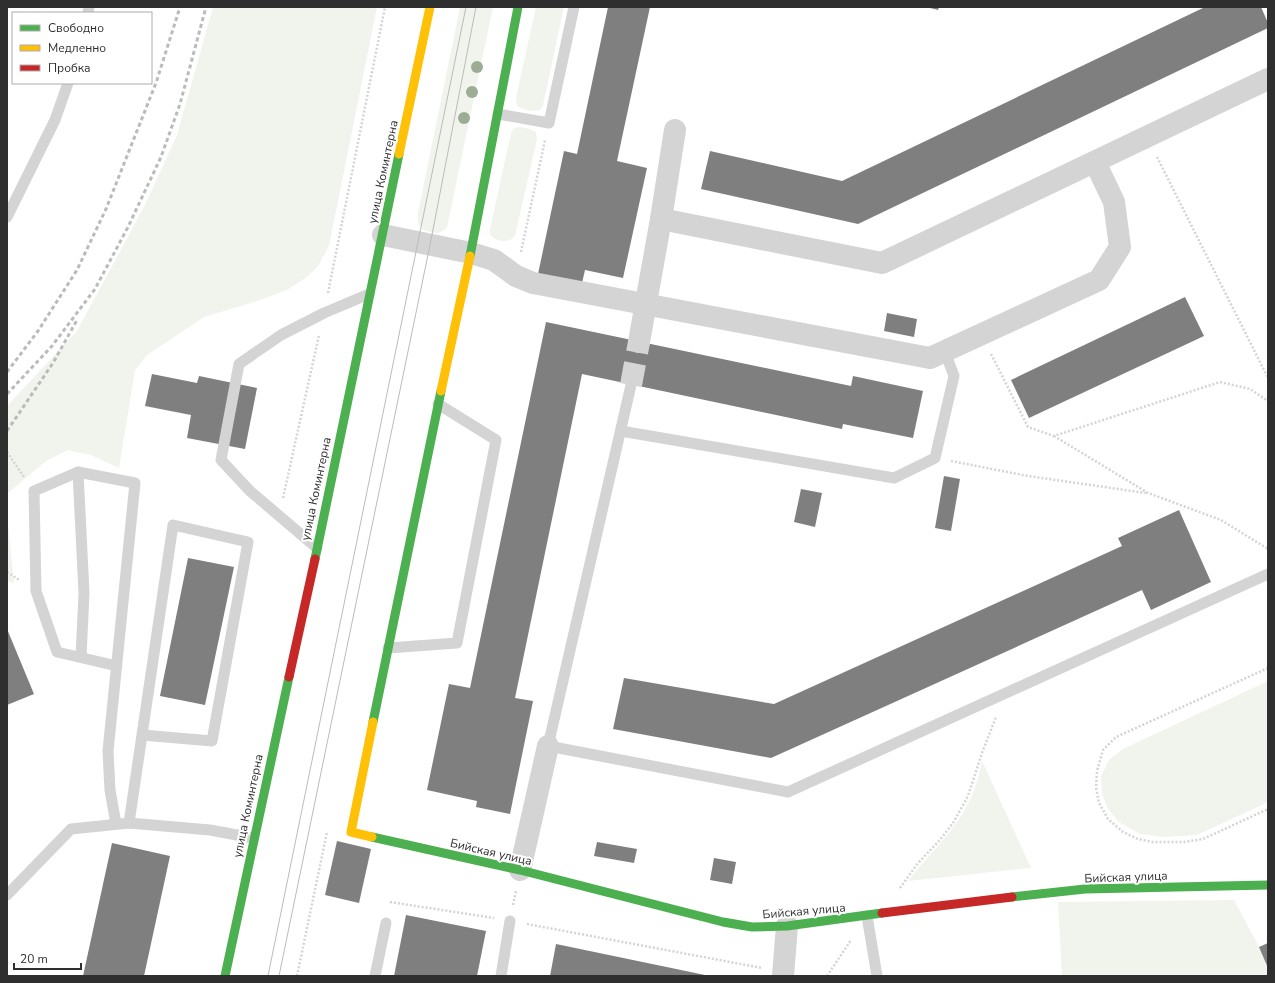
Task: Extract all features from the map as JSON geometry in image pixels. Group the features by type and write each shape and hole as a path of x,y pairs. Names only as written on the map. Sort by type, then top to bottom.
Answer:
{"street":[{"name":"улица Коминтерна","path":"225,976 253,838 369,294 383,235 430,7"},
{"path":"351,832 438,404 471,253 518,7"},
{"path":"661,219 882,263 1268,79"},
{"path":"639,342 675,130"},
{"path":"383,235 471,253 494,260 516,276 533,283 930,358 1099,280 1120,247 1114,202 1095,162"},
{"path":"520,870 548,746"},
{"name":"Бийская улица","path":"351,832 520,870 723,922 752,927 787,926 998,898 1085,889 1268,885"},
{"path":"784,974 787,926"}],"lane":[{"path":"498,114 549,123 574,7"},
{"path":"7,217 55,120 68,84"},
{"path":"316,548 250,491 221,460 238,364 281,335 324,313 369,294"},
{"path":"621,431 894,478 935,458 954,376 945,352"},
{"path":"631,385 548,746 788,792 1268,574"},
{"path":"388,648 457,643 496,440 438,404"},
{"path":"78,472 84,593 81,657"},
{"path":"116,824 110,790 108,751 117,666 134,483 78,472 34,491 36,591 57,652 117,666"},
{"path":"128,823 173,525 248,542 212,741 142,735"},
{"path":"7,895 71,829 128,823 210,830 253,838"},
{"path":"867,916 877,976"},
{"path":"502,976 510,920"},
{"path":"375,976 386,923"}],"path":[{"path":"279,516 324,313 385,7"},
{"path":"516,276 549,123"},
{"path":"1146,137 1268,378"},
{"path":"981,335 1028,427 1054,436 1148,493 1221,520 1268,548"},
{"path":"1054,436 1220,382 1250,389 1268,402"},
{"path":"7,452 34,491"},
{"path":"935,458 1028,476 1148,493"},
{"path":"1268,668 1116,737 1103,750 1097,771 1096,787 1100,803 1108,819 1123,832 1138,840 1153,842 1184,842 1203,839 1268,809"},
{"path":"898,891 918,863 954,823 968,796 982,753 1006,693"},
{"path":"298,976 328,828 351,832"},
{"path":"510,920 520,870"},
{"path":"390,902 510,920 784,974"},
{"path":"827,976 854,934"}],"shaded area":[{"path":"213,7 377,7 329,246 318,266 307,277 287,290 254,302 204,317 147,355 135,370 119,468 91,455 68,450 46,461 7,494 7,406 77,331 145,205 177,135"},
{"path":"460,7 493,7 447,227 439,233 433,233 423,230 418,223 418,213"},
{"path":"536,7 564,7 543,105 540,110 531,111 517,106 516,98"},
{"path":"520,127 536,132 537,139 515,236 506,241 499,241 490,235 490,229 511,133 514,128"},
{"path":"7,514 14,583 7,581"},
{"path":"1268,681 1268,802 1197,835 1165,837 1140,834 1119,822 1108,809 1102,793 1101,776 1109,760 1123,749"},
{"path":"982,761 1031,868 908,881 949,833 964,811 975,787"},
{"path":"1234,900 1259,947 1268,943 1268,976 1062,976 1058,902"}],"building":[{"path":"608,7 650,7 617,161 647,168 623,278 585,270 582,283 538,274 564,151 577,154"},
{"path":"926,7 939,7 938,10"},
{"path":"1205,7 1261,7 1268,23 1268,28 858,224 701,189 710,151 842,181"},
{"path":"1185,297 1204,336 1029,418 1011,380"},
{"path":"887,313 917,319 914,337 884,331"},
{"path":"546,322 851,386 853,376 923,391 913,438 843,424 842,429 582,374 515,698 533,701 510,814 476,807 477,801 427,790 449,684 470,688"},
{"path":"152,374 197,383 199,376 257,388 245,449 187,438 191,415 145,406"},
{"path":"944,476 960,479 951,531 935,528"},
{"path":"801,489 822,493 815,527 794,522"},
{"path":"1179,510 1211,582 1151,610 1142,590 771,758 613,729 624,678 774,704 1122,546 1118,538"},
{"path":"188,558 234,567 205,705 160,696"},
{"path":"7,629 34,694 7,705"},
{"path":"337,841 371,849 359,903 325,895"},
{"path":"597,842 637,849 634,863 594,856"},
{"path":"112,843 170,856 144,976 83,976"},
{"path":"714,858 736,862 732,884 710,880"},
{"path":"406,915 486,931 477,976 394,976"},
{"path":"1268,943 1268,968 1259,947"},
{"path":"556,944 705,975 550,976"}],"tunnel":[{"path":"631,385 639,342"}],"tram line":[{"path":"268,976 466,7"},
{"path":"279,976 430,245 476,7"}],"railway":[{"path":"7,372 38,331 77,270 106,209 156,83 180,7"},
{"path":"7,394 52,346 95,289 128,227 161,157 180,104 206,7"},
{"path":"7,431 53,363 77,320"}],"traffic: fast":[{"path":"470,256 518,7"},
{"path":"315,559 399,154"},
{"path":"373,722 441,391"},
{"path":"225,976 289,677"},
{"path":"372,837 520,870 723,922 752,927 787,926 882,913"},
{"path":"1012,897 1085,889 1268,885"}],"traffic: slow":[{"path":"399,154 430,7"},
{"path":"441,391 470,256"},
{"path":"372,837 351,832 373,722"}],"traffic: jam":[{"path":"289,677 315,559"},
{"path":"882,913 1012,897"}]}
